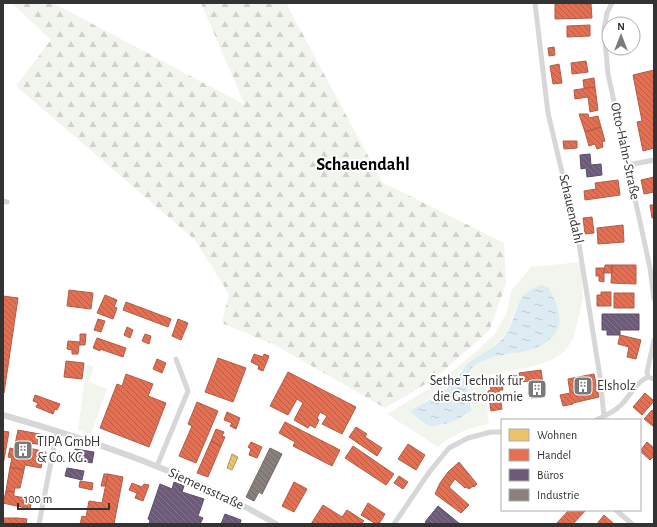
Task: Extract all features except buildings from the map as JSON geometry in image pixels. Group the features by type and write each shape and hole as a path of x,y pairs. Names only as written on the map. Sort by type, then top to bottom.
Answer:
{"street":[{"name":"Schauendahl","path":"535,3 548,113 579,244 600,377 604,416"},
{"name":"Otto-Hahn-Straße","path":"612,3 607,13 604,30 608,74 652,280 654,300"},
{"path":"628,165 654,160"},
{"path":"648,377 647,372 654,340"},
{"name":"Siemensstraße","path":"157,466 188,391 176,359"},
{"path":"598,419 621,406 642,380 648,377 654,379"},
{"name":"Siemensstraße","path":"3,415 157,466 201,485 276,524"},
{"path":"39,524 57,432"},
{"path":"394,524 430,471 449,448 468,438 491,432 501,432"},
{"path":"617,511 632,524"}],"green space":[{"path":"12,3 53,3 245,105 201,3 286,3 382,182 504,243 506,284 489,331 434,379 385,408 277,346 222,323 229,294 195,240 16,86 51,40"},
{"path":"581,262 583,299 573,339 565,351 551,360 534,366 484,376 489,424 462,432 449,438 438,447 387,414 437,384 495,334 507,312 511,291 531,267","holes":["518,303 517,353 497,355 472,367 467,374 471,409 467,415 440,426 410,411 450,386 461,371 472,361 492,348 507,332"]},
{"path":"87,364 94,367 89,382 107,389 91,434 78,430"}],"water":[{"path":"541,285 548,287 557,305 559,317 558,329 546,343 537,348 484,360 474,366 469,373 468,378 471,409 465,415 453,421 430,426 410,411 449,387 471,361 500,341 511,325 518,304 526,293"}],"place":[{"name":"Elsholz","path":"583,386"},
{"name":"Sethe Technik für die Gastronomie","path":"537,389"},
{"name":"TIPA GmbH & Co. KG.","path":"23,450"}],"district":[{"name":"Schauendahl","path":"363,165"}]}
